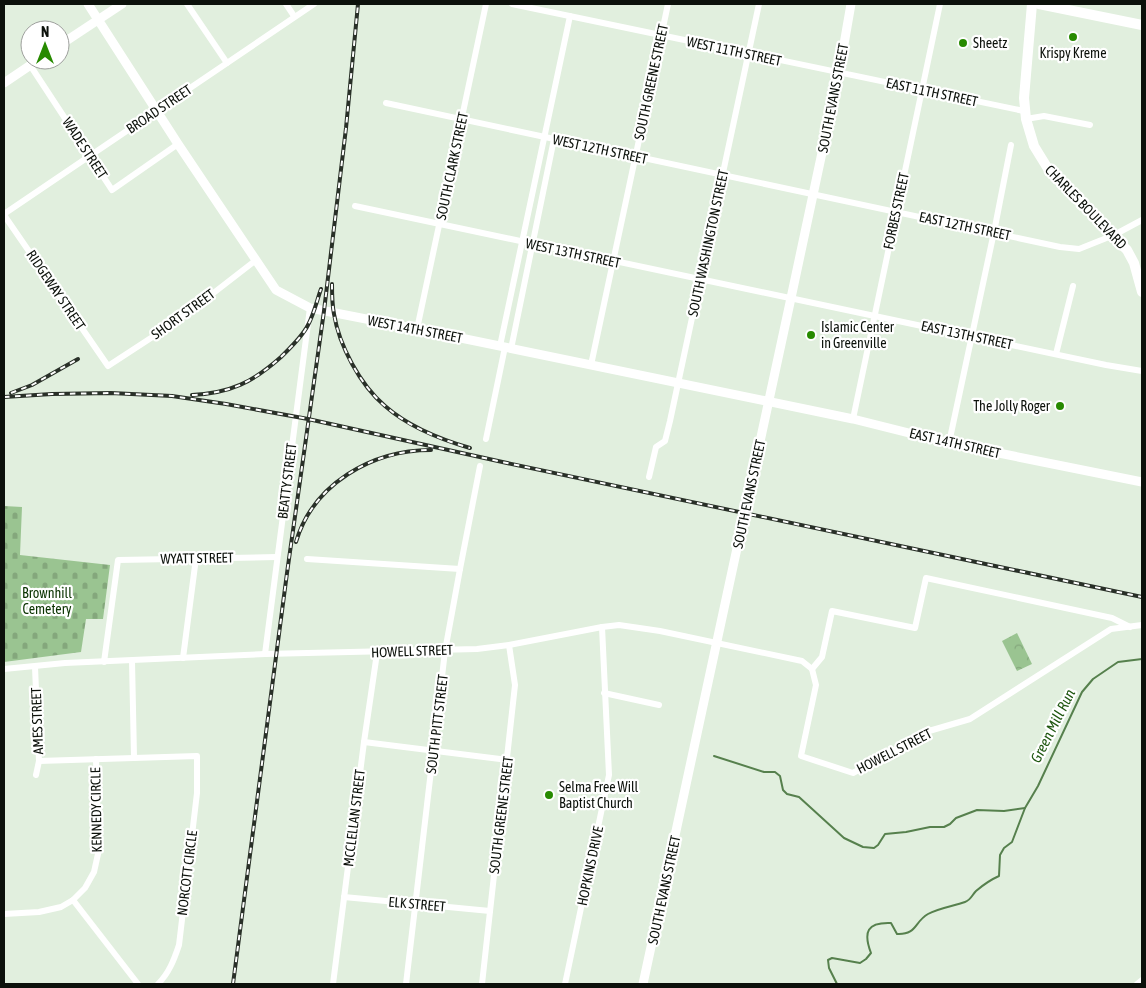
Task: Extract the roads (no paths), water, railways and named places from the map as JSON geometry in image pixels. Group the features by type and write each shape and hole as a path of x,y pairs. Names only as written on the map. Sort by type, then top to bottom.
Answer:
{"main road":[{"name":"CHARLES BOULEVARD","path":"1032,4 1024,98 1025,115 1034,146 1050,172 1127,250 1134,263 1142,292"},
{"path":"1039,4 1142,25"}],"street":[{"name":"WEST 14TH STREET","path":"88,4 156,112 276,290 310,308 768,403"},
{"path":"70,38 122,4"},
{"path":"187,4 227,63"},
{"path":"286,4 294,16"},
{"name":"BROAD STREET","path":"4,214 314,4"},
{"name":"SOUTH CLARK STREET","path":"417,329 486,4"},
{"name":"WEST 11TH STREET","path":"512,4 839,73"},
{"name":"SOUTH GREENE STREET","path":"591,365 668,4"},
{"name":"SOUTH WASHINGTON STREET","path":"649,477 656,447 665,441 759,4"},
{"name":"SOUTH EVANS STREET","path":"644,984 839,73 851,4"},
{"name":"FORBES STREET","path":"852,420 940,4"},
{"path":"486,439 505,347 522,242 570,16"},
{"path":"5,80 21,70"},
{"name":"WADE STREET","path":"39,70 89,156 112,190 178,144"},
{"name":"EAST 11TH STREET","path":"839,73 922,90 1025,115 1044,116 1090,125"},
{"name":"WEST 12TH STREET","path":"386,103 813,193"},
{"path":"505,347 533,244 554,139"},
{"path":"949,443 1011,145"},
{"name":"EAST 12TH STREET","path":"813,193 1060,247 1079,249 1114,235 1142,220"},
{"name":"WEST 13TH STREET","path":"355,206 791,298"},
{"name":"RIDGEWAY STREET","path":"4,214 108,366"},
{"name":"SHORT STREET","path":"108,366 180,319 256,260"},
{"path":"1056,354 1073,286"},
{"name":"EAST 13TH STREET","path":"791,298 1142,371"},
{"name":"BEATTY STREET","path":"265,654 310,308"},
{"name":"EAST 14TH STREET","path":"768,403 852,420 949,443 1142,482"},
{"name":"SOUTH PITT STREET","path":"406,984 445,651 480,466"},
{"name":"WYATT STREET","path":"104,662 118,560 277,557"},
{"path":"182,658 196,558"},
{"path":"307,559 460,569"},
{"path":"812,669 822,657 832,611 915,628 926,578 1106,616 1130,627"},
{"path":"1106,616 1111,629"},
{"name":"HOWELL STREET","path":"4,669 65,663 265,654 477,649 509,645 602,627 637,627 802,661 812,669 816,685 801,756 853,773 929,731 970,719 1111,629 1142,625"},
{"name":"HOPKINS DRIVE","path":"565,984 608,775 602,627"},
{"name":"SOUTH GREENE STREET","path":"482,984 515,685 509,645"},
{"name":"MCCLELLAN STREET","path":"333,984 377,652"},
{"path":"39,761 134,757 132,661"},
{"name":"AMES STREET","path":"35,667 39,761 36,775"},
{"path":"604,693 659,705"},
{"path":"364,742 508,760"},
{"name":"NORCOTT CIRCLE","path":"134,757 197,756 196,792 179,945 173,962 164,978 158,984"},
{"name":"KENNEDY CIRCLE","path":"4,914 50,910 61,907 73,900 85,888 94,872 98,854 96,759"},
{"name":"ELK STREET","path":"344,897 490,911"},
{"path":"73,900 138,984"},
{"path":"1136,984 1142,980"}],"waterway":[{"name":"Green Mill Run","path":"837,984 829,968 828,960 832,958 860,963 866,959 871,953 867,934 872,927 877,924 891,923 897,934 904,934 912,930 928,914 967,901 981,887 999,876 1000,855 1004,848 1012,842 1025,808 1038,786 1082,692 1093,679 1118,662 1142,659"},
{"name":"Green Mill Run","path":"714,756 764,772 775,772 780,776 783,790 787,794 799,797 844,838 863,847 874,848 885,834 930,827 944,827 956,818 977,810 1004,811 1025,808"}],"railway":[{"path":"233,984 287,573 324,311 346,128 358,4"},
{"path":"332,284 333,310 341,338 352,364 367,387 385,406 414,426 447,441 470,448"},
{"path":"192,395 218,392 241,385 271,366 292,346 306,329 321,289"},
{"path":"11,393 32,385 78,359"},
{"path":"4,397 111,393 172,396 226,404 308,419 1142,597"},
{"path":"296,542 304,521 316,503 331,487 348,474 387,456 431,450"}],"place":[{"name":"Krispy Kreme","path":"1073,37"},
{"name":"Sheetz","path":"963,43"},
{"name":"Islamic Center in Greenville","path":"811,335"},
{"name":"The Jolly Roger","path":"1060,406"},
{"name":"Selma Free Will Baptist Church","path":"549,795"}],"park label":[{"name":"Brownhill Cemetery","path":"47,602"}]}
